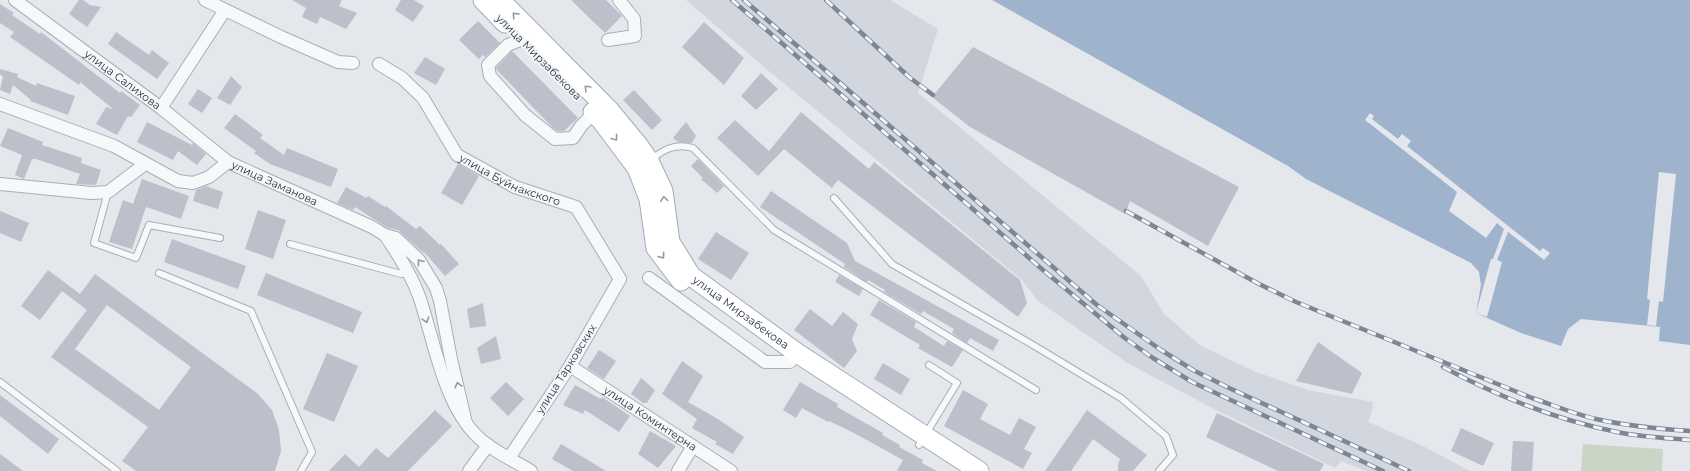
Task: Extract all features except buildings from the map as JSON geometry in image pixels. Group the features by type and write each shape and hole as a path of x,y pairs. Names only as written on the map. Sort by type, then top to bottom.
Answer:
{"main road":[{"name":"улица Мирзабекова","path":"483,0 520,40 594,113 637,168 649,199 656,248 683,284 922,440 979,471"},
{"name":"улица Мирзабекова","path":"500,0 610,111 638,145 663,191 670,242 691,276 794,357"},
{"name":"улица Мирзабекова","path":"922,440 956,471"}],"street":[{"name":"улица Салихова","path":"15,0 161,108 228,162"},
{"path":"205,0 281,37 338,62 353,63"},
{"path":"608,40 635,36 634,19 619,0"},
{"path":"161,108 225,10"},
{"path":"520,40 508,45 488,65 490,76 525,115 555,139 573,138 581,126 594,113"},
{"name":"улица Буйнакского","path":"379,64 402,78 423,98 457,155 515,187 576,207 620,279"},
{"name":"улица Заманова","path":"0,104 114,146 178,182 193,183 210,177 228,162 372,227 385,235 396,238 419,260 436,288 466,423"},
{"path":"0,184 90,193 108,192 145,164"},
{"name":"улица Заманова","path":"385,235 408,272 418,295 448,390 466,423 476,435 488,445 531,471"},
{"path":"649,278 766,362 794,357"},
{"name":"улица Тарковских","path":"509,458 570,366 620,279"},
{"name":"улица Коминтерна","path":"570,366 731,471"},
{"path":"469,471 488,445"},
{"path":"678,471 693,446"}],"lane":[{"path":"648,161 666,148 684,146 694,148 774,230 1036,390"},
{"path":"108,192 94,243 136,258 150,225 220,238"},
{"path":"834,198 892,264 1032,344 1121,398 1166,436 1173,454 1159,471"},
{"path":"290,244 401,274 408,272"},
{"path":"159,272 251,311 312,452 302,471"},
{"path":"922,440 957,382 929,365"},
{"path":"0,382 117,471"}],"shaded area":[{"path":"686,0 890,0 938,29 918,93 1141,276 1164,314 1201,346 1256,372 1308,390 1373,402 1372,412 1368,422 1423,446 1470,471 1366,471 1341,461 1335,468 1218,411 1129,364 1038,301 1022,280 764,67"}],"green space":[{"path":"1583,444 1663,449 1662,471 1581,471"}],"water":[{"path":"992,0 1690,0 1690,345 1659,341 1660,327 1581,319 1568,329 1561,346 1521,333 1476,313 1481,285 1479,272 1471,263 1306,179 1288,166"}],"pier":[{"path":"1370,113 1374,116 1372,119 1398,139 1402,134 1411,141 1407,146 1540,251 1543,248 1550,253 1544,260 1508,232 1497,260 1502,262 1487,317 1476,313 1491,259 1493,259 1504,229 1497,223 1486,238 1449,211 1457,192 1365,120"},
{"path":"1659,172 1676,174 1663,302 1659,301 1656,326 1647,325 1650,300 1647,299"}],"railway":[{"path":"732,0 1043,270 1126,339 1192,382 1383,471"},
{"path":"744,0 1097,305 1161,350 1193,370 1409,471"},
{"path":"826,0 909,77 933,95"},
{"path":"1126,211 1259,284 1296,302 1532,398 1596,419 1643,427 1690,431"},
{"path":"1443,367 1506,397 1572,421 1626,434 1690,440"}]}
